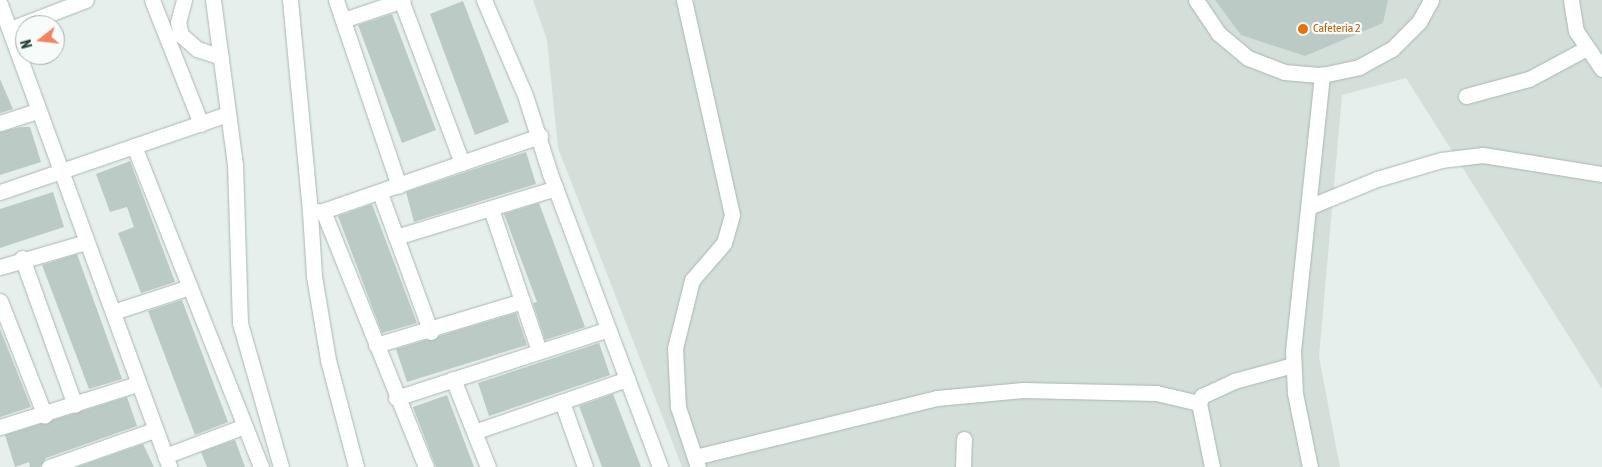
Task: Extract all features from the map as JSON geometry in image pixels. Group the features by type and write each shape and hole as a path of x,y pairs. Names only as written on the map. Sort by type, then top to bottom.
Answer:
{"street":[{"path":"10,29 86,0"},
{"path":"152,0 201,124"},
{"path":"184,0 178,22 181,35 197,48 220,57"},
{"path":"212,0 235,164 240,323 281,467"},
{"path":"290,0 317,211 314,276 328,360 356,467"},
{"path":"336,0 399,186"},
{"path":"343,20 402,0 462,163"},
{"path":"484,0 540,136 556,188 660,467"},
{"path":"684,0 732,214 724,243 692,280 675,348 678,407 696,462 937,398 1023,390 1147,393 1199,403"},
{"path":"1196,0 1218,33 1248,58 1284,72 1322,75 1359,67 1392,49 1418,22 1431,0"},
{"path":"1571,0 1576,31 1585,49 1602,69"},
{"path":"0,4 59,172 113,312 137,384 167,462 245,426"},
{"path":"1466,96 1529,79 1585,49"},
{"path":"1310,467 1293,365 1311,206 1322,75"},
{"path":"0,123 38,111"},
{"path":"0,192 228,114"},
{"path":"317,211 380,193 540,136"},
{"path":"134,146 261,467"},
{"path":"1311,206 1376,179 1441,160 1483,155 1602,174"},
{"path":"396,237 556,188"},
{"path":"380,193 431,332"},
{"path":"491,209 539,351"},
{"path":"317,211 376,345 396,398 426,467"},
{"path":"0,267 22,258 86,242"},
{"path":"22,258 75,404"},
{"path":"113,312 190,287"},
{"path":"0,301 45,416"},
{"path":"376,345 431,332 523,301"},
{"path":"396,398 608,329"},
{"path":"1199,403 1212,390 1293,365"},
{"path":"453,379 488,467"},
{"path":"474,432 627,379"},
{"path":"0,427 45,416 137,384"},
{"path":"562,402 585,467"},
{"path":"1199,403 1212,467"},
{"path":"49,467 154,430"},
{"path":"963,467 964,439"}],"shaded area":[{"path":"533,0 1602,0 1602,389 1406,78 1342,95 1319,357 1340,467 682,467 558,148 547,40"}],"building":[{"name":"Cafeteria 2","path":"1215,0 1388,0 1383,23 1305,56 1241,35"},
{"path":"463,1 509,122 475,135 430,14"},
{"path":"392,14 436,130 402,143 358,25"},
{"path":"0,79 13,109 0,113"},
{"path":"20,127 30,127 41,162 0,175 0,132"},
{"path":"526,152 536,184 414,222 406,192"},
{"path":"130,161 175,282 141,293 118,233 134,227 127,207 110,212 96,174"},
{"path":"53,192 64,227 0,248 0,209"},
{"path":"539,203 585,327 545,340 533,303 537,302 504,214"},
{"path":"372,204 417,323 382,333 338,216"},
{"path":"77,254 122,379 89,389 42,265"},
{"path":"182,300 228,422 195,435 148,311"},
{"path":"516,313 527,345 407,382 396,349"},
{"path":"0,329 31,407 0,417"},
{"path":"599,343 610,375 489,416 478,383"},
{"path":"613,394 641,467 602,467 579,406"},
{"path":"447,395 474,467 436,467 413,407"},
{"path":"127,397 137,426 46,458 40,467 30,467 29,462 15,467 5,435"},
{"path":"235,440 245,467 207,467 201,452"},
{"path":"143,444 154,467 77,467"}],"place":[{"name":"Cafeteria 2","path":"1303,29"}]}
